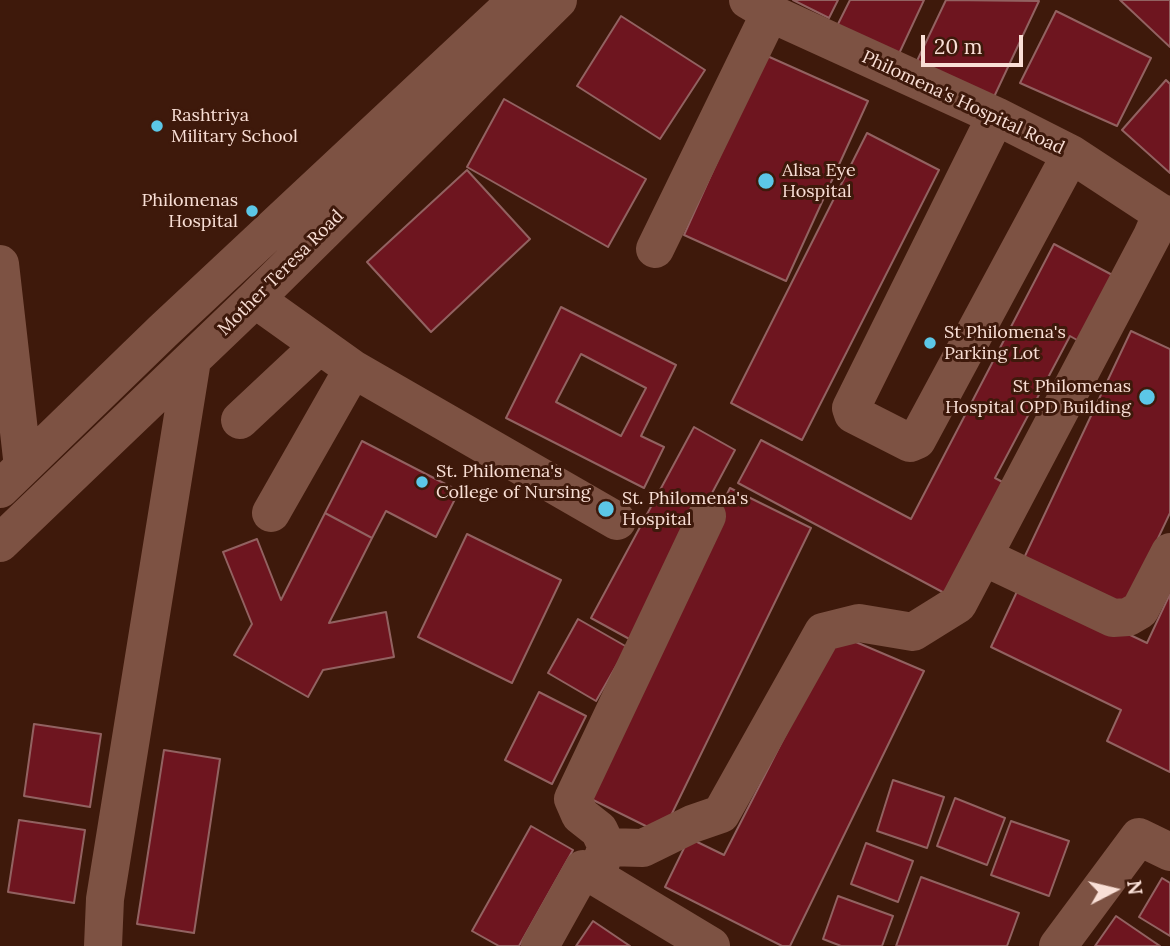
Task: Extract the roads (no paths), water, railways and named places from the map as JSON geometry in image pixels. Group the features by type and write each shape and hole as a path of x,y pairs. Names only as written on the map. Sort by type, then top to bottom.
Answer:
{"street":[{"name":"Mother Teresa Road","path":"11,478 172,322 517,0"},
{"name":"Mother Teresa Road","path":"0,543 255,299 558,0"},
{"path":"655,249 759,7"},
{"name":"Philomena's Hospital Road","path":"759,7 1071,153 1166,216"},
{"path":"996,116 851,408 853,414 910,443 917,440 1071,153"},
{"path":"540,946 583,869 643,848 692,824 721,814 823,632 859,623 913,632 958,604 1166,216"},
{"path":"0,264 11,478"},
{"path":"255,299 353,369 617,521"},
{"path":"240,420 319,346"},
{"path":"103,946 105,899 192,360"},
{"path":"271,513 353,369"},
{"path":"707,516 573,799 580,815 599,830 601,862 711,946"},
{"path":"984,557 1113,618 1128,617 1140,610 1170,552"},
{"path":"1058,946 1139,837 1170,852"}],"place":[{"name":"Rashtriya Military School","path":"157,126"},
{"name":"Alisa Eye Hospital","path":"766,181"},
{"name":"Philomenas Hospital","path":"252,211"},
{"name":"St Philomena's Parking Lot","path":"930,343"},
{"name":"St Philomenas Hospital OPD Building","path":"1147,397"},
{"name":"St. Philomena's College of Nursing","path":"422,482"},
{"name":"St. Philomena's Hospital","path":"606,509"}]}
